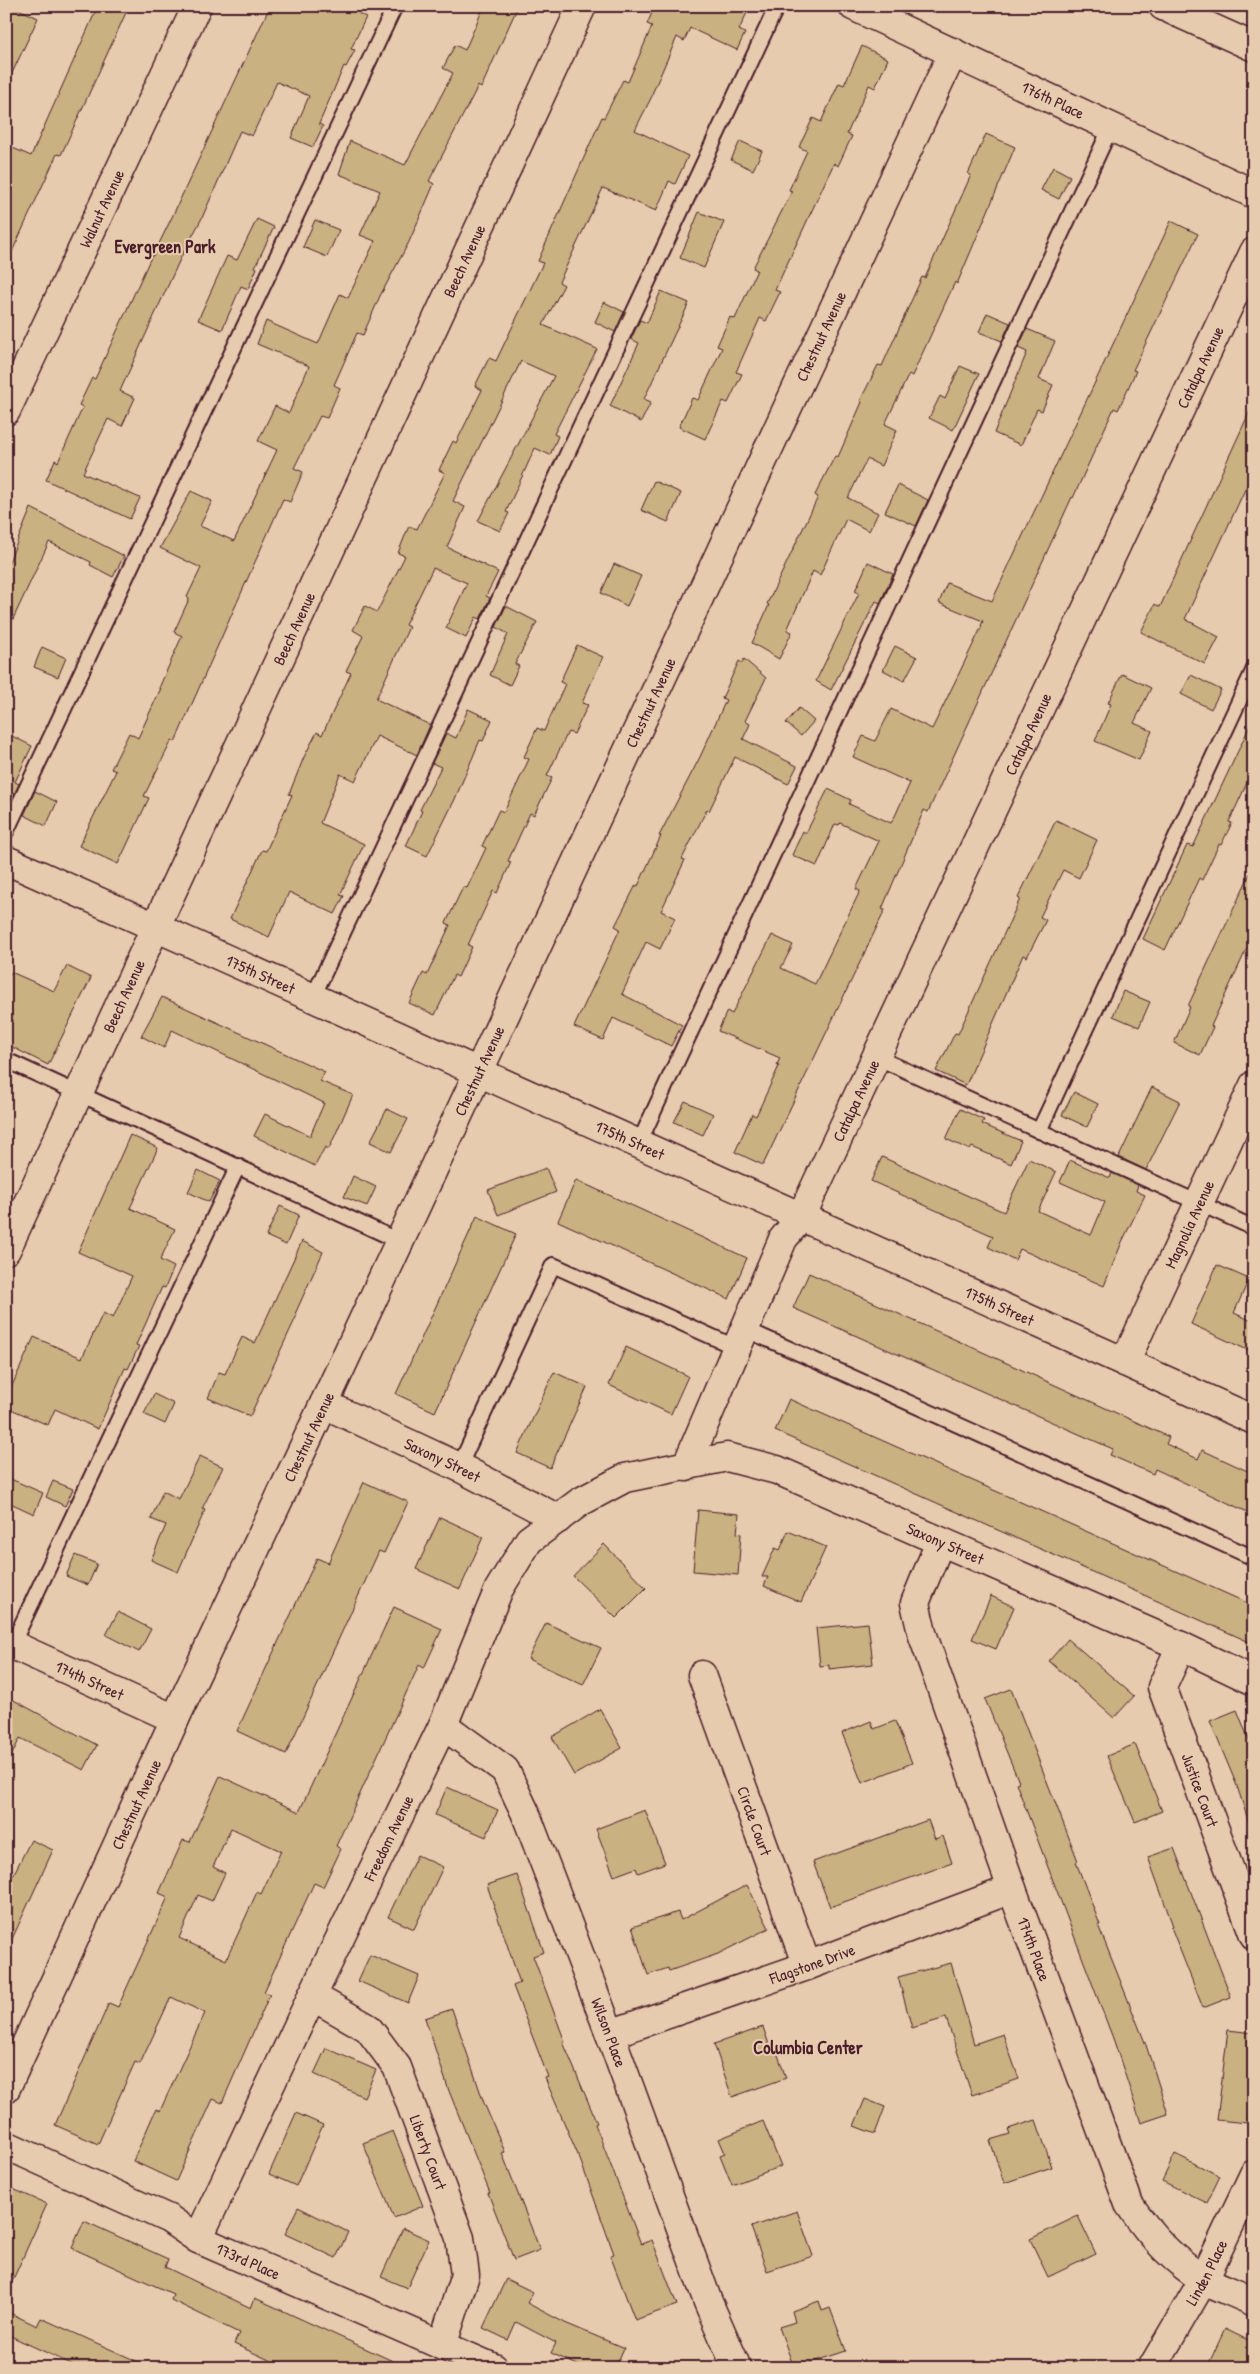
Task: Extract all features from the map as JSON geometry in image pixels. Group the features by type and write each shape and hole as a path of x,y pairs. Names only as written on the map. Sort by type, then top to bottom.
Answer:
{"main road":[{"name":"Walnut Avenue","path":"6,411 197,6"},
{"name":"Beech Avenue","path":"6,1250 157,928 582,6"},
{"name":"176th Place","path":"853,6 1254,194"},
{"path":"1163,6 1254,47"},
{"name":"Chestnut Avenue","path":"6,2088 175,1719 480,1071 954,52"},
{"name":"Catalpa Avenue","path":"686,1467 783,1239 801,1217 1254,252"},
{"name":"175th Street","path":"6,860 480,1071 1254,1420"},
{"name":"Magnolia Avenue","path":"1125,1362 1254,1085"},
{"name":"Saxony Street","path":"324,1404 458,1467 558,1519"},
{"name":"Saxony Street","path":"626,1478 686,1467 726,1457 777,1470 1181,1646 1254,1681"},
{"name":"Freedom Avenue","path":"198,2240 312,1996 443,1725 499,1589 530,1540 580,1502 626,1478"},
{"name":"174th Place","path":"940,1542 915,1602 922,1633 1012,1889 1129,2204 1148,2232 1204,2279 1254,2302"},
{"name":"174th Street","path":"9,1644 175,1719"},
{"name":"Justice Court","path":"1181,1646 1162,1687 1254,1935"},
{"name":"Circle Court","path":"702,1675 807,1966"},
{"name":"Wilson Place","path":"443,1725 506,1770 525,1812 610,2034 708,2302 737,2368"},
{"name":"Flagstone Drive","path":"610,2034 807,1966 1012,1889"},
{"name":"Liberty Court","path":"312,1996 368,2028 397,2067 460,2238 465,2275 442,2346"},
{"name":"173rd Place","path":"6,2145 169,2220 198,2240 494,2368"},
{"name":"Linden Place","path":"1152,2368 1204,2279 1254,2174"}],"lane":[{"path":"6,832 395,6"},
{"path":"313,997 777,6"},
{"path":"639,1143 1111,127"},
{"path":"1039,1131 1254,669"},
{"path":"876,1057 1254,1228"},
{"path":"6,1060 80,1092 399,1241"},
{"path":"9,1644 238,1166"},
{"path":"458,1467 553,1265 741,1338 1254,1558"}],"building":[{"path":"98,6 129,6 61,155 57,154 6,265 6,145 31,156"},
{"path":"270,6 344,6 366,17 351,49 355,50 346,67 344,66 319,124 323,126 313,147 291,138 309,96 277,82 252,136 240,131 202,218 181,257 120,391 135,398 122,426 108,419 83,473 140,498 130,519 46,480 55,460 58,462 83,407 79,405 92,378 95,379"},
{"path":"484,6 518,6 481,88 478,86 429,181 434,184 409,242 380,296 363,335 357,333 334,385 340,388 327,418 320,416 294,468 303,472 290,502 283,499 175,742 172,740 144,796 149,798 118,864 79,846 116,771 111,769 129,733 138,738 161,688 159,688 182,636 174,632 189,599 187,597 201,568 160,548 191,491 212,501 200,526 234,541 277,450 258,441 275,406 289,413 309,366 257,344 266,321 318,344 340,294 348,298 375,241 360,235 380,191 339,174 350,141 405,165 453,73 443,68 455,45 465,50"},
{"path":"655,6 750,6 739,30 745,33 737,50 690,28 684,41 677,37 653,94 635,130 688,156 675,184 669,181 656,211 603,188 559,282 564,285 543,325 597,349 554,434 558,436 550,455 535,448 506,512 509,513 500,531 478,521 554,376 521,361 453,501 465,507 447,547 498,572 486,596 490,598 480,619 476,617 466,638 446,628 467,583 433,568 405,625 409,627 376,699 430,725 417,755 377,736 355,781 340,774 320,823 364,844 340,895 344,896 335,914 289,892 269,937 230,919 262,850 266,851 292,795 289,794 304,757 317,732 322,735 351,673 346,671 363,636 353,630 365,606 377,612 405,556 398,553 409,526 417,529 445,473 439,470 453,441 456,443 482,390 475,386 489,358 496,361 543,263 538,261 602,117 604,118 623,80 628,82 652,26 647,24"},
{"path":"14,7 38,18 6,86 6,25"},
{"path":"862,46 888,59 875,88 869,85 847,134 852,136 838,166 834,163 775,290 780,292 766,321 760,318 736,372 742,374 728,403 723,401 705,439 679,427 692,398 698,400 722,348 717,346 730,317 735,319 757,270 753,268 792,191 789,190 807,151 799,147 813,118 821,122 839,83 844,85"},
{"path":"986,134 1015,147 957,284 955,282 912,376 909,374 885,424 897,430 881,466 867,459 848,498 878,513 869,531 846,519 820,575 813,571 787,630 792,632 779,659 752,643 769,605 767,604 818,497 815,495 835,456 838,457 862,402 860,401 878,365 882,366 922,277 925,278 971,175 968,174"},
{"path":"740,141 762,151 753,170 731,160"},
{"path":"1053,167 1070,176 1059,199 1041,190"},
{"path":"699,212 724,222 704,268 680,258"},
{"path":"257,219 274,227 255,267 257,268 248,289 241,286 222,330 198,320 227,256 237,260"},
{"path":"315,220 339,230 327,257 303,247"},
{"path":"1171,221 1198,234 1133,370 1136,371 1118,410 1114,408 1072,497 928,812 924,810 882,909 885,910 763,1165 735,1152 752,1114 756,1116 779,1066 777,1065 780,1058 718,1031 727,1011 732,1014 772,935 793,945 781,968 815,984 860,891 856,889 879,841 840,823 839,825 835,824 817,866 792,855 803,831 806,833 828,789 851,800 849,804 891,823 910,783 853,757 863,736 875,741 891,709 932,729 983,621 939,603 947,583 992,601"},
{"path":"661,291 689,303 644,399 651,402 641,422 610,406 639,343 631,339 640,320 647,323"},
{"path":"604,302 624,312 615,332 595,322"},
{"path":"987,313 1010,323 1002,341 979,332"},
{"path":"1027,329 1055,341 1039,379 1053,385 1042,411 1037,409 1021,445 994,433 1027,352 1018,348"},
{"path":"960,366 979,374 953,430 929,418 940,396 945,399"},
{"path":"1254,402 1254,470 1185,619 1219,637 1205,664 1141,632 1155,604 1160,607"},
{"path":"654,481 681,493 668,522 641,510"},
{"path":"898,485 928,500 916,526 885,512"},
{"path":"31,508 124,556 113,577 90,565 91,562 49,542 6,634 6,569"},
{"path":"868,562 893,574 880,603 876,601 831,690 816,681 859,593 855,591"},
{"path":"614,564 641,576 627,606 601,593"},
{"path":"506,606 537,622 515,664 519,666 510,685 490,675 508,634 496,627"},
{"path":"577,645 603,657 582,703 588,705 574,734 568,732 547,776 552,778 534,815 530,813 508,861 511,862 497,893 493,891 468,945 472,947 458,977 454,975 435,1015 409,1003 423,973 427,975 450,925 446,923 463,887 467,888 486,848 482,846 499,810 504,812 529,759 524,757 537,728 544,731 565,684 560,682"},
{"path":"895,646 917,657 904,681 883,670"},
{"path":"42,647 66,658 58,677 34,667"},
{"path":"744,659 766,678 745,721 750,724 743,739 797,766 788,784 735,757 709,811 707,809 682,859 685,860 661,911 675,918 660,949 646,942 622,994 682,1025 671,1046 613,1018 603,1040 574,1027 620,929 615,926 636,885 638,886 661,836 659,836 700,757 726,700 722,698 739,661 742,663"},
{"path":"1122,674 1151,688 1134,723 1152,731 1139,760 1095,741 1111,704 1108,703"},
{"path":"1191,675 1221,690 1211,709 1181,694"},
{"path":"799,708 814,721 801,736 786,723"},
{"path":"468,709 492,720 483,741 480,740 455,799 427,856 406,846 422,811 420,810 441,767 432,763 446,733 456,738"},
{"path":"1254,717 1254,768 1229,822 1232,823 1221,845 1219,844 1202,880 1199,878 1165,950 1143,939 1187,845 1193,847"},
{"path":"6,733 32,746 15,782 19,784 8,807"},
{"path":"35,791 57,802 46,826 24,815"},
{"path":"1056,820 1097,840 1079,878 1063,870 1040,917 1046,920 1027,957 1023,955 966,1085 936,1071 955,1033 958,1034 1020,899 1018,898"},
{"path":"1254,865 1254,933 1211,1026 1213,1027 1200,1055 1174,1043 1190,1007 1188,1006"},
{"path":"67,966 91,978 48,1065 6,1044 6,984 11,972 54,991"},
{"path":"1123,991 1150,1002 1139,1027 1113,1016"},
{"path":"162,997 325,1072 320,1081 353,1095 329,1149 325,1147 315,1166 254,1136 265,1114 310,1136 324,1103 172,1030 164,1048 141,1036"},
{"path":"1152,1087 1180,1101 1146,1170 1119,1157"},
{"path":"1074,1092 1098,1104 1087,1127 1062,1115"},
{"path":"685,1101 713,1114 703,1135 674,1122"},
{"path":"387,1109 408,1119 391,1152 370,1142"},
{"path":"960,1109 984,1120 982,1124 1021,1141 1011,1164 972,1147 970,1150 946,1139"},
{"path":"130,1135 158,1148 130,1208 175,1229 160,1260 174,1267 165,1288 162,1287 136,1345 139,1346 128,1369 125,1368 98,1429 55,1409 48,1425 6,1407 6,1399 34,1337 82,1358 103,1313 113,1318 132,1276 78,1252"},
{"path":"882,1157 1004,1212 1029,1159 1056,1172 1038,1211 1091,1235 1105,1202 1060,1182 1070,1160 1110,1178 1112,1173 1138,1185 1136,1191 1145,1195 1122,1242 1104,1286 1020,1249 1015,1260 988,1247 993,1236 871,1181"},
{"path":"546,1168 556,1192 498,1215 488,1190"},
{"path":"198,1170 220,1181 209,1202 188,1192"},
{"path":"353,1176 376,1187 367,1206 344,1197"},
{"path":"576,1180 747,1258 729,1299 558,1221"},
{"path":"280,1206 299,1215 286,1245 266,1236"},
{"path":"477,1216 516,1234 435,1412 396,1394"},
{"path":"302,1241 323,1252 295,1314 297,1315 250,1416 208,1398 219,1372 225,1374 242,1337 255,1343"},
{"path":"1217,1265 1249,1279 1234,1313 1254,1322 1254,1353 1191,1324"},
{"path":"809,1273 1169,1437 1166,1444 1198,1459 1202,1450 1254,1474 1254,1515 1155,1469 1153,1474 1110,1455 1113,1449 793,1308"},
{"path":"626,1347 688,1376 671,1414 609,1385"},
{"path":"554,1372 587,1387 550,1468 517,1453"},
{"path":"154,1394 174,1404 165,1424 144,1414"},
{"path":"789,1399 1254,1606 1254,1644 775,1431"},
{"path":"200,1456 223,1467 202,1509 205,1510 178,1572 151,1560 166,1525 151,1519 163,1491 179,1499"},
{"path":"6,1477 43,1493 34,1514 6,1501"},
{"path":"53,1481 73,1489 65,1506 46,1497"},
{"path":"364,1482 408,1502 384,1553 379,1551 286,1754 237,1731 317,1558 328,1563"},
{"path":"698,1510 739,1514 737,1533 741,1534 738,1575 693,1571"},
{"path":"440,1517 483,1537 460,1589 416,1569"},
{"path":"788,1531 826,1547 801,1602 764,1586 768,1577 762,1577 775,1548 780,1550"},
{"path":"604,1544 646,1588 616,1618 573,1576"},
{"path":"75,1555 97,1564 88,1585 66,1576"},
{"path":"991,1596 1014,1607 996,1649 972,1639"},
{"path":"394,1607 442,1629 424,1668 419,1665 336,1846 341,1849 323,1887 314,1883 264,1992 270,1994 222,2103 213,2099 176,2181 133,2161 156,2109 160,2111 205,2013 171,1997 140,2064 135,2062 98,2144 55,2125 109,2003 118,2007 168,1897 159,1893 183,1840 190,1842 220,1776 299,1812","holes":["231,1828 281,1851 261,1894 257,1892 226,1960 179,1938 198,1895 212,1901 225,1873 213,1867"]},
{"path":"118,1612 151,1629 139,1652 106,1635"},
{"path":"546,1623 601,1648 583,1685 528,1659"},
{"path":"868,1623 873,1664 829,1669 829,1665 820,1666 816,1628"},
{"path":"1068,1639 1134,1696 1114,1718 1049,1661"},
{"path":"1011,1689 1078,1861 1076,1862 1100,1925 1098,1925 1146,2045 1168,2114 1141,2123 1114,2041 1016,1783 1019,1782 985,1699"},
{"path":"6,1696 97,1745 84,1770 20,1738 6,1767"},
{"path":"600,1709 622,1748 574,1775 552,1737"},
{"path":"1237,1710 1254,1752 1254,1825 1250,1826 1237,1786 1210,1721"},
{"path":"871,1721 874,1729 895,1721 912,1763 862,1783 842,1733"},
{"path":"1135,1744 1162,1811 1135,1822 1107,1756"},
{"path":"447,1787 498,1810 486,1837 435,1815"},
{"path":"645,1810 665,1863 638,1873 636,1868 614,1876 596,1829"},
{"path":"928,1820 935,1839 943,1836 952,1863 830,1907 813,1862"},
{"path":"31,1840 53,1850 6,1952 6,1889"},
{"path":"1174,1848 1231,1997 1203,2008 1171,1927 1173,1926 1148,1857"},
{"path":"417,1855 443,1867 414,1929 388,1917"},
{"path":"517,1875 544,1952 533,1956 565,2042 563,2042 597,2123 595,2124 641,2244 652,2240 677,2305 635,2320 610,2255 614,2254 581,2162 545,2078 548,2077 513,1986 520,1983 487,1885"},
{"path":"747,1885 769,1928 718,1954 669,1971 668,1968 648,1975 632,1927 678,1912 681,1920"},
{"path":"370,1955 419,1976 408,2003 358,1981"},
{"path":"951,1963 974,2044 1003,2034 1019,2079 972,2095 946,2018 912,2028 898,1977"},
{"path":"452,2009 484,2103 505,2152 502,2153 540,2250 514,2260 488,2193 490,2193 449,2091 425,2018"},
{"path":"763,2027 772,2053 777,2052 786,2078 732,2097 714,2044"},
{"path":"1228,2030 1254,2033 1254,2066 1247,2123 1217,2120"},
{"path":"326,2048 376,2070 364,2097 314,2074"},
{"path":"865,2099 885,2107 875,2134 854,2126"},
{"path":"296,2113 323,2125 296,2186 269,2174"},
{"path":"1036,2120 1052,2167 1004,2183 990,2140 1010,2134 1008,2129"},
{"path":"763,2121 781,2166 732,2185 720,2155 725,2153 719,2139"},
{"path":"393,2131 423,2206 394,2218 363,2143"},
{"path":"1175,2154 1220,2176 1207,2203 1162,2181"},
{"path":"13,2189 47,2204 6,2295 6,2204"},
{"path":"298,2207 348,2232 336,2258 285,2234"},
{"path":"797,2211 813,2256 767,2271 751,2227"},
{"path":"1078,2216 1096,2254 1048,2277 1030,2239"},
{"path":"84,2221 168,2259 165,2267 251,2308 255,2298 408,2368 287,2368 234,2344 239,2333 171,2300 173,2294 72,2248"},
{"path":"403,2228 429,2240 407,2288 381,2277"},
{"path":"506,2279 533,2292 527,2303 565,2323 624,2348 615,2368 584,2368 551,2353 556,2343 516,2322 508,2340 483,2328"},
{"path":"819,2301 822,2311 830,2308 846,2351 794,2368 779,2327 795,2322 792,2311"},
{"path":"6,2311 37,2326 41,2318 152,2368 80,2368 6,2334"},
{"path":"1225,2329 1254,2343 1254,2368 1219,2368 1209,2363"}],"district":[{"name":"Evergreen Park","path":"165,247"},
{"name":"Columbia Center","path":"808,2048"}]}
